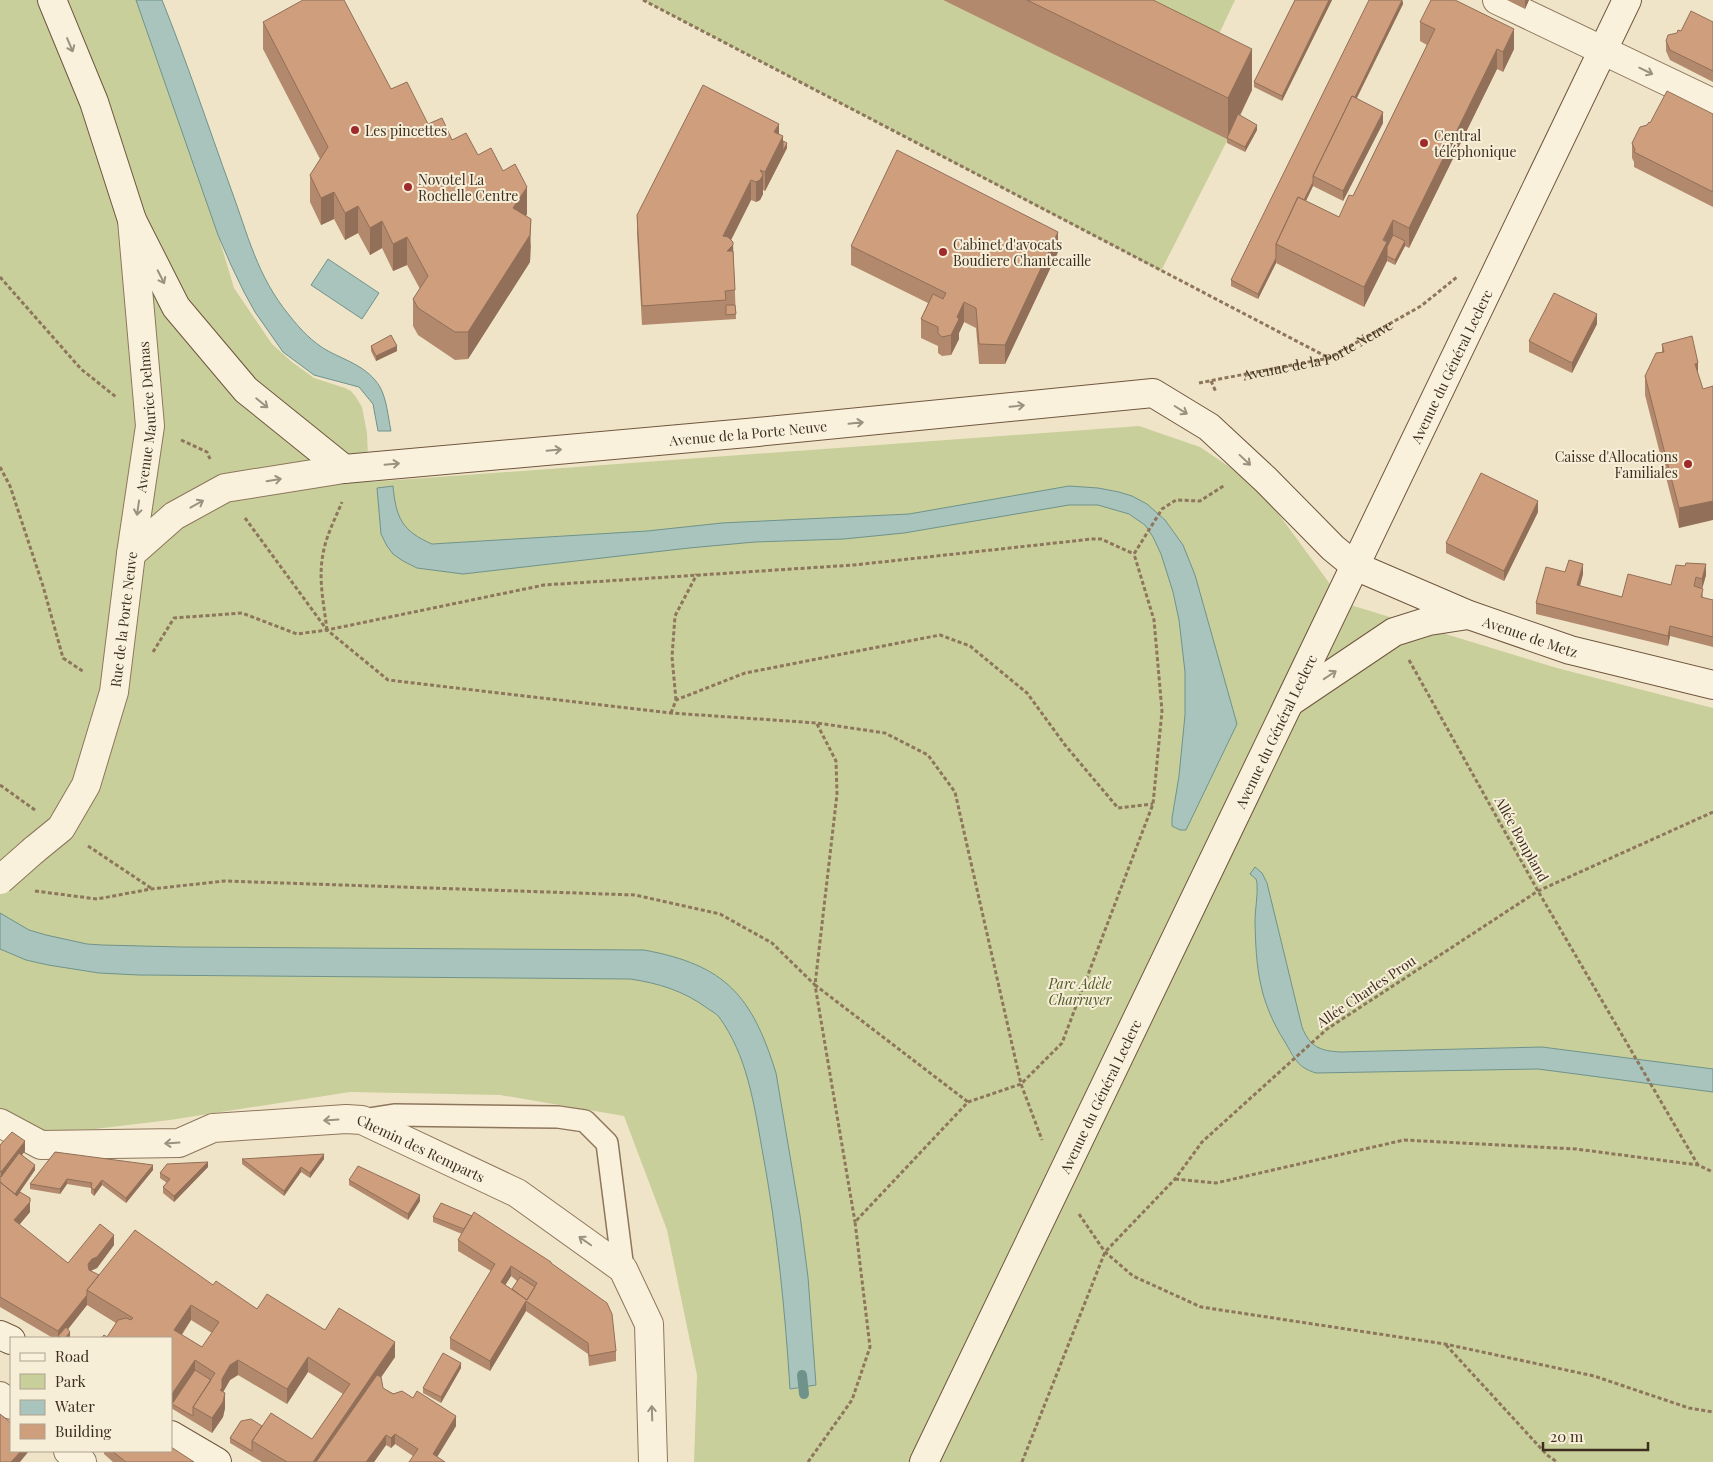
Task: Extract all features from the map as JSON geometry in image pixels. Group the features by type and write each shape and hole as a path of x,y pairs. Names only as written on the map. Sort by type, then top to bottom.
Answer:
{"street":[{"name":"Avenue Maurice Delmas","path":"52,0 94,102 132,220 176,307 246,390 344,469"},
{"path":"1497,0 1713,103"},
{"name":"Avenue du Général Leclerc","path":"924,1462 1627,0"},
{"name":"Avenue Maurice Delmas","path":"131,554 150,426 132,220"},
{"path":"1153,393 1209,427 1266,480 1328,543 1355,566"},
{"name":"Avenue de la Porte Neuve","path":"344,469 748,433 1153,393"},
{"name":"Rue de la Porte Neuve","path":"0,880 61,828 86,785 114,692 131,554 174,516 225,488 344,469"},
{"name":"Avenue de Metz","path":"1355,566 1470,615 1570,650 1713,686"},
{"path":"1290,702 1394,632 1430,621 1470,615"},
{"name":"Chemin des Remparts","path":"0,1123 41,1145 179,1143 213,1128 346,1119 362,1120 517,1193 623,1269 649,1324 653,1462"},
{"path":"0,1396 10,1404"},
{"path":"172,1436 217,1462"},
{"path":"69,1452 82,1462"}],"lane":[{"path":"362,1120 394,1115 558,1117 585,1121 607,1143 623,1269"}],"path":[{"path":"643,0 1328,358"},
{"name":"Avenue de la Porte Neuve","path":"1153,393 1328,358 1421,306 1458,276"},
{"path":"0,277 80,369 150,426 208,452 232,500 327,630 388,680 671,713 817,723 886,733 928,755 955,792 1021,1084 1049,1157 1056,1186 1074,1207 1105,1252 1133,1276 1201,1307 1445,1344 1594,1376 1690,1408 1713,1412"},
{"path":"855,1222 968,1102 1021,1084 1062,1043 1153,804 1162,711 1154,620 1134,554 1160,511 1176,500 1200,501 1228,483 1222,468 1236,452"},
{"path":"0,466 10,486 43,586 63,658 114,692"},
{"path":"327,630 321,576 322,556 343,500 344,469"},
{"path":"149,658 174,618 242,613 298,634 327,630 544,585 854,565 1092,539 1101,539 1134,554"},
{"path":"671,713 676,700 672,657 675,616 697,574"},
{"name":"Allée Bonpland","path":"1394,632 1538,891 1698,1165"},
{"path":"676,700 745,673 940,636 970,646 1027,693 1065,745 1118,808 1153,804"},
{"path":"808,1462 852,1400 870,1347 855,1222 815,985 837,794 836,761 817,723"},
{"name":"Allée Charles Prou","path":"1105,1252 1175,1179 1202,1142 1327,1028 1538,891 1713,812"},
{"path":"34,891 97,899 151,888 225,881 635,894 720,914 772,943 815,985 968,1102"},
{"path":"1175,1179 1216,1183 1404,1140 1576,1149 1698,1165 1713,1172"},
{"path":"1022,1462 1105,1252"},
{"path":"1445,1344 1547,1455 1557,1462"}],"green space":[{"name":"Parc Adèle Charruyer","path":"0,0 148,0 234,288 272,344 292,362 314,378 345,388 356,397 362,407 367,433 369,482 1139,426 1200,447 1258,486 1344,603 1557,668 1713,708 1713,1462 694,1462 697,1375 667,1230 624,1116 500,1095 350,1092 170,1120 95,1129 39,1131 0,1109"},
{"path":"643,0 943,0 1228,139 1161,271"},
{"path":"1106,0 1235,0 1204,66"}],"water":[{"path":"136,0 162,0 189,70 254,255 269,285 289,315 312,339 328,351 363,369 375,380 384,397 391,431 378,431 373,404 359,387 314,375 283,352 255,312 218,235"},
{"path":"328,259 379,293 362,319 311,285"},
{"path":"393,486 396,507 402,522 414,534 432,544 647,531 722,523 909,514 1069,486 1119,492 1147,504 1165,520 1183,545 1195,575 1237,724 1186,830 1180,830 1172,826 1185,715 1185,672 1179,620 1173,592 1161,554 1145,525 1129,514 1098,505 1069,505 904,533 844,539 755,542 689,548 463,574 417,568 393,554 381,534 377,488"},
{"path":"1255,867 1262,873 1267,883 1302,1027 1305,1034 1317,1047 1341,1052 1542,1047 1713,1069 1713,1092 1538,1069 1316,1073 1310,1071 1300,1065 1294,1058 1269,1013 1264,998 1256,954 1257,883 1256,879 1250,874"},
{"path":"0,913 29,930 87,944 182,947 644,950 672,956 715,975 732,988 757,1023 776,1073 800,1215 808,1277 816,1385 790,1389 776,1239 756,1115 748,1080 729,1032 718,1016 698,1002 670,989 630,979 139,975 99,973 26,960 0,949"}],"building":[{"name":"Novotel La Rochelle Centre","path":"303,0 344,0 391,89 407,82 428,124 442,118 452,140 466,133 478,155 491,148 503,171 515,164 527,187 513,208 531,219 530,235 468,332 455,332 418,308 413,299 428,276 407,237 393,244 382,221 370,228 358,206 345,213 334,192 321,198 310,175 328,147 263,22"},
{"path":"1027,0 1153,0 1252,49 1228,98"},
{"path":"1295,0 1329,0 1282,96 1254,82"},
{"path":"1369,0 1402,0 1355,97 1352,96 1313,176 1313,182 1304,200 1298,197 1276,244 1276,258 1258,294 1231,280"},
{"name":"Central téléphonique","path":"1431,0 1455,0 1514,29 1503,52 1497,49 1409,228 1393,220 1383,240 1387,242 1364,287 1276,244 1298,197 1339,217 1349,195 1353,196 1435,29 1420,22"},
{"path":"1691,11 1713,22 1713,71 1670,50 1666,41 1668,35 1677,33 1678,30 1681,31"},
{"path":"703,85 779,124 774,132 783,136 765,172 760,170 763,175 760,180 756,182 751,180 723,236 728,237 733,242 733,245 727,251 733,251 735,290 725,291 726,300 642,306 637,215"},
{"path":"1667,91 1713,114 1713,192 1634,152 1632,143 1640,127 1650,123"},
{"path":"1352,96 1383,112 1343,191 1313,176"},
{"path":"1238,114 1257,125 1245,147 1227,138"},
{"path":"783,141 787,143 783,151"},
{"path":"897,150 1058,232 1005,345 979,344 976,308 964,302 957,317 959,319 951,335 942,337 938,333 938,327 921,319 933,294 943,299 946,293 851,246"},
{"path":"1393,235 1405,241 1395,260 1387,256 1387,247"},
{"path":"1554,293 1597,314 1572,363 1529,341"},
{"path":"726,305 735,305 736,314 726,315"},
{"path":"391,335 397,346 376,356 371,346"},
{"name":"Caisse d'Allocations Familiales","path":"1692,336 1698,363 1695,364 1703,389 1713,386 1713,501 1679,508 1645,376 1656,353 1664,352 1662,344"},
{"path":"1481,473 1538,501 1504,571 1446,543"},
{"path":"1569,560 1583,564 1577,585 1622,597 1628,574 1671,585 1676,565 1685,566 1686,563 1706,564 1702,579 1696,577 1694,586 1703,589 1701,597 1713,600 1713,637 1670,626 1668,636 1536,603 1546,567 1565,572"},
{"path":"12,1132 25,1141 1,1172 0,1145"},
{"path":"55,1152 153,1165 126,1198 102,1180 94,1190 91,1187 92,1183 67,1179 60,1189 30,1184"},
{"path":"19,1153 35,1165 15,1194 0,1182 0,1176"},
{"path":"324,1154 310,1173 301,1167 284,1191 242,1159"},
{"path":"208,1162 174,1196 163,1187 170,1179 160,1173 167,1164"},
{"path":"358,1166 420,1195 408,1214 349,1180"},
{"path":"0,1182 17,1196 20,1192 30,1198 30,1202 14,1220 68,1263 100,1224 114,1235 97,1257 88,1264 89,1270 99,1275 87,1290 87,1295 58,1331 0,1297"},
{"path":"441,1203 472,1216 464,1229 433,1217"},
{"path":"474,1212 551,1262 607,1303 612,1314 616,1351 589,1356 588,1343 526,1301 490,1361 450,1338 495,1264 458,1240","holes":["511,1266 537,1283 527,1300 501,1282"]},
{"path":"135,1230 213,1285 216,1281 257,1309 267,1294 325,1330 339,1308 395,1342 313,1462 287,1462 252,1441 271,1413 312,1439 350,1384 308,1357 287,1389 238,1360 230,1365 222,1379 222,1388 220,1390 225,1393 223,1402 212,1418 193,1407 215,1373 195,1360 172,1394 172,1337 107,1337 118,1320 126,1318 131,1320 133,1318 87,1290","holes":["191,1305 219,1322 202,1347 174,1330"]},
{"path":"520,1277 535,1287 527,1300 512,1289"},
{"path":"66,1327 70,1332 66,1337 58,1336"},
{"path":"443,1353 461,1363 441,1397 423,1388"},
{"path":"195,1370 211,1380 193,1407 193,1416 172,1404"},
{"path":"377,1375 381,1377 383,1388 393,1394 402,1391 413,1398 417,1391 456,1416 433,1454 445,1462 409,1462 418,1449 395,1434 391,1438 386,1435 366,1462 316,1462"},
{"path":"0,1414 10,1422 10,1452 20,1452 11,1462 0,1462"},
{"path":"251,1419 262,1426 252,1441 252,1451 230,1438 241,1421"},
{"path":"172,1448 194,1462 126,1462 113,1452 172,1452"}],"waterway":[{"path":"802,1375 804,1394"}],"place":[{"name":"Les pincettes","path":"355,130"},
{"name":"Central téléphonique","path":"1424,143"},
{"name":"Novotel La Rochelle Centre","path":"408,187"},
{"name":"Cabinet d'avocats Boudiere Chantecaille","path":"943,252"},
{"name":"Caisse d'Allocations Familiales","path":"1688,464"}]}
